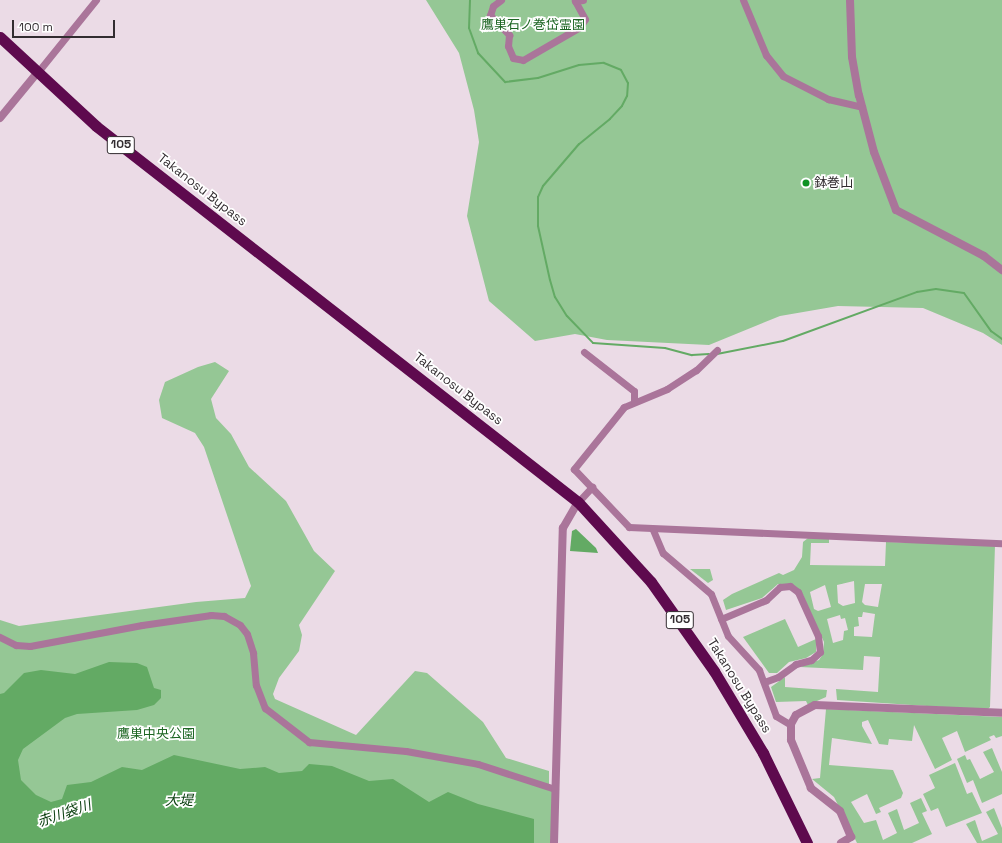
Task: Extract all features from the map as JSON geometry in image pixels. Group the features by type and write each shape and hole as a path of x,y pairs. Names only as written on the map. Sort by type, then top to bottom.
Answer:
{"highway":[{"name":"Takanosu Bypass","path":"0,37 37,73 96,126 578,502 651,582 714,670 763,752 807,843"}],"street":[{"path":"0,118 96,0"},
{"path":"501,0 494,6 490,15 509,35 508,46 513,58 523,60 580,27 585,19 575,1 583,0"},
{"path":"743,0 766,55 784,76 828,99 862,106"},
{"path":"850,0 852,56 862,106 874,152 896,210 984,256 1002,270"},
{"path":"716,350 696,370 667,389 634,401 624,407 574,469 629,527 653,530 1002,543"},
{"path":"584,352 634,391 634,401"},
{"path":"554,843 563,528 578,502 592,487"},
{"path":"653,530 663,553 711,594 728,636 749,656 764,682 776,716 791,726"},
{"path":"721,619 766,600 780,587 790,586 798,592 818,636 820,652 811,660 796,664 778,677 764,682"},
{"path":"0,637 16,645 30,646 142,625 211,615 224,616 240,625 247,634 253,653 256,685 265,708 309,742 406,752 478,764 555,789"},
{"path":"841,843 851,837 840,811 810,788 791,740 791,726 796,715 815,705 1002,713"}],"green space":[{"name":"鷹巣石ノ巻岱霊園","path":"426,0 1002,0 1002,345 983,333 923,308 838,306 780,316 709,345 607,340 575,334 535,341 489,301 467,216 479,142 474,110 459,53"},
{"name":"鷹巣中央公園","path":"215,362 229,371 211,399 216,418 231,434 249,467 286,501 314,551 335,571 299,625 302,635 299,651 279,678 273,694 275,699 356,735 415,671 427,673 483,722 506,758 549,771 549,787 555,789 554,843 0,843 0,620 19,626 196,602 245,598 251,586 204,447 195,433 162,418 159,400 165,382 198,367"},
{"path":"808,538 829,539 829,543 811,543 810,565 885,566 886,542 995,545 990,707 987,710 837,700 836,689 878,692 880,657 864,656 863,670 800,667 819,660 823,654 824,642 803,595 791,584 778,584 762,598 726,610 723,600 732,594 779,573 783,575 794,570 802,557 803,542","holes":["854,581 855,603 843,606 838,603 837,585","865,584 882,584 878,607 865,605 862,602","825,585 831,607 818,611 814,609 810,592","863,612 875,614 872,637 854,636 854,627 859,626 858,617 862,617","840,615 841,619 845,618 848,630 844,631 843,640 833,643 827,619"]},
{"path":"690,569 710,569 713,580 708,583"},
{"path":"785,619 798,647 816,639 816,652 806,658 789,662 777,673 769,673 743,637"},
{"path":"785,677 785,687 827,690 826,697 808,705 806,701 776,702 771,687"},
{"path":"826,709 1002,717 1002,736 996,738 994,735 989,737 991,740 965,752 957,731 942,738 952,760 935,769 914,725 912,741 889,739 888,745 879,744 868,720 862,722 862,726 872,744 832,738 829,765 893,770 903,793 901,798 879,808 881,812 876,814 867,794 851,802 864,823 876,820 883,840 897,833 888,813 897,809 904,830 919,823 910,803 921,798 927,811 922,813 932,834 912,843 857,843 834,797 812,779 820,778"},
{"path":"992,748 1002,772 1002,794 982,803 973,780 967,783 957,759 965,755 967,760 970,759 980,779 994,772 983,752"},
{"path":"955,763 967,794 972,792 982,813 946,827 938,808 931,811 923,794 935,788 929,775"},
{"path":"994,808 1002,828 1002,843 977,843 966,824 975,820 982,841 998,834 986,812"}],"water":[{"path":"576,529 596,548 598,553 570,551 572,531"},
{"name":"大堤","path":"109,662 137,663 147,667 154,688 161,690 161,698 154,705 137,710 77,714 65,718 23,749 18,760 21,780 36,795 51,802 62,799 67,785 91,782 122,767 142,770 174,755 240,769 265,767 279,773 302,771 309,764 332,766 369,781 393,779 429,802 448,792 478,804 534,819 534,843 0,843 0,694 4,693 24,673 41,670 75,674"}],"waterway":[{"path":"470,0 469,28 478,53 505,82 538,78 579,65 604,63 621,70 628,83 627,96 622,106 610,119 579,144 543,186 538,197 538,226 550,280 555,297 567,316 593,343 665,348 692,355 709,354"},
{"path":"717,354 783,341 917,292 936,289 964,293 991,331 1002,339"}],"place":[{"name":"鉢巻山","path":"806,183"}],"water label":[{"name":"赤川袋川","path":"64,813"}]}
